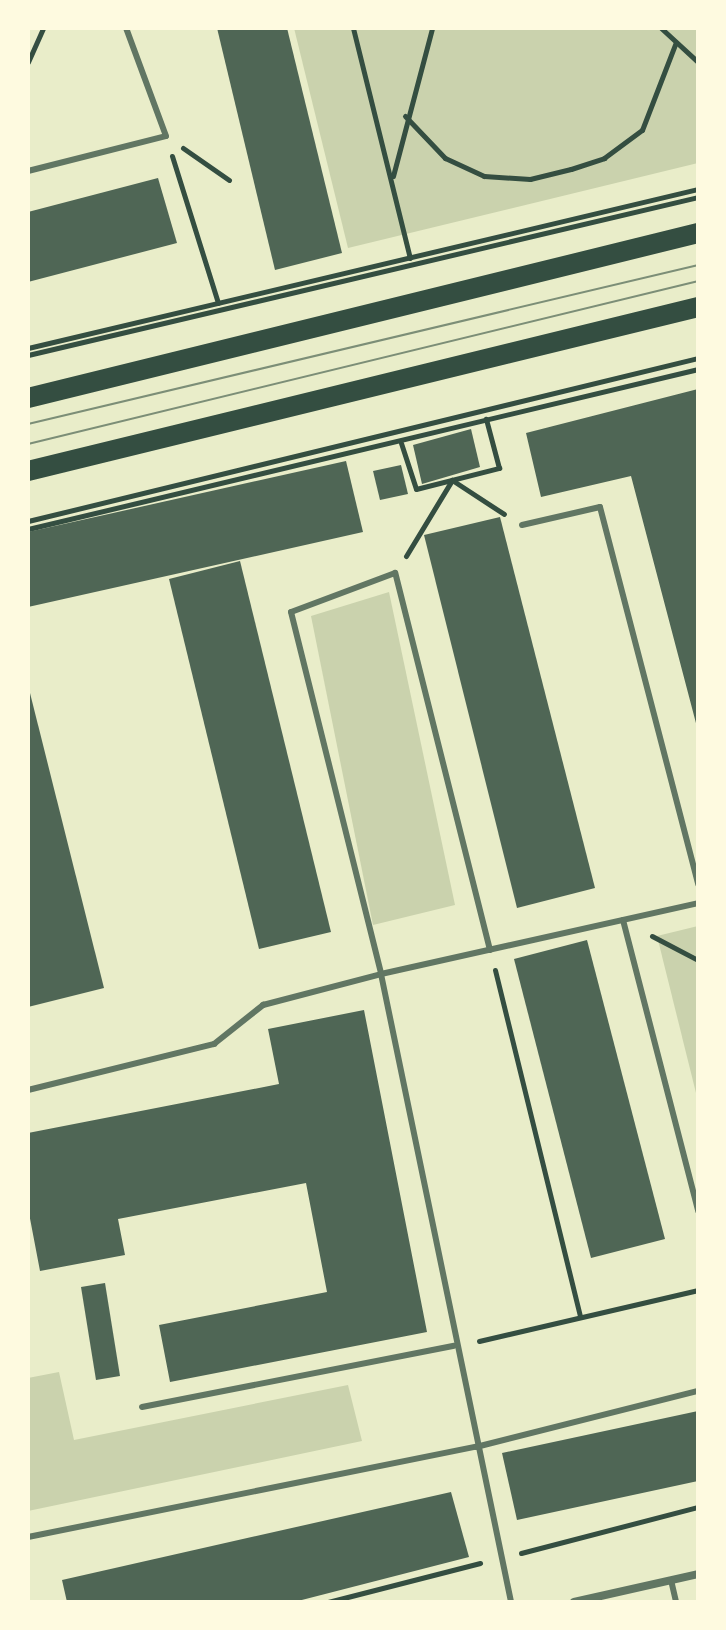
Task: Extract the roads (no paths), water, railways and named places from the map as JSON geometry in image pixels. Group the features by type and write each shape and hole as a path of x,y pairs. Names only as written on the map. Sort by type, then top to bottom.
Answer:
{"main road":[{"path":"28,398 698,233"},
{"path":"28,471 698,307"}],"street":[{"path":"574,1602 698,1574"}],"lane":[{"path":"28,171 166,136 126,28"},
{"path":"522,525 600,507 698,884"},
{"path":"490,950 395,573 291,612 381,974 454,1346 511,1602"},
{"path":"28,1090 214,1044 263,1005 381,974 698,903"},
{"path":"623,920 698,1211"},
{"path":"142,1407 454,1346"},
{"path":"28,1537 476,1447 698,1391"},
{"path":"671,1580 676,1602"}],"tram line":[{"path":"28,424 698,265"},
{"path":"28,444 698,281"}]}
